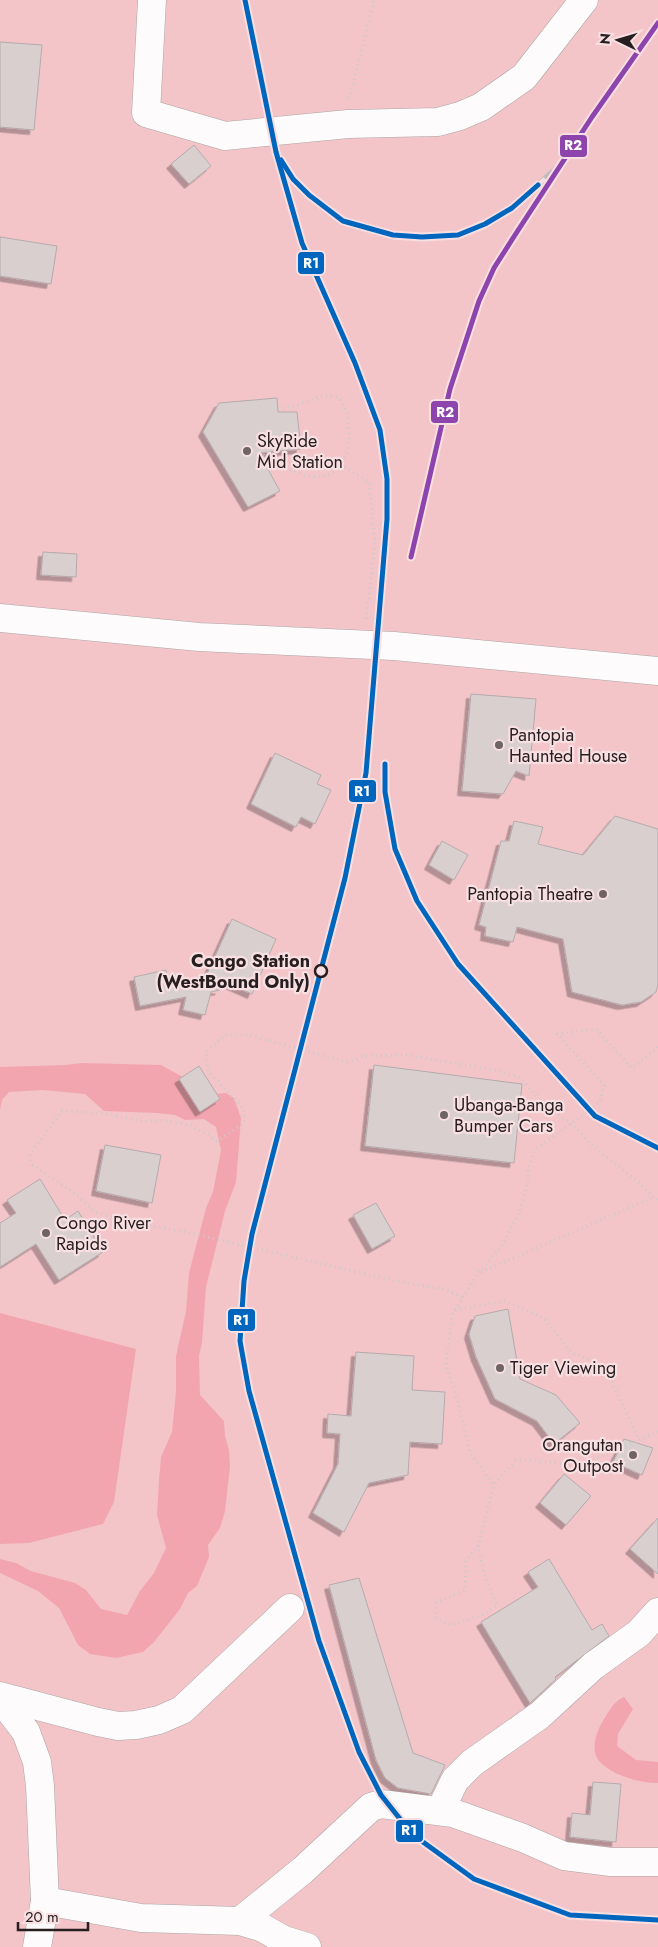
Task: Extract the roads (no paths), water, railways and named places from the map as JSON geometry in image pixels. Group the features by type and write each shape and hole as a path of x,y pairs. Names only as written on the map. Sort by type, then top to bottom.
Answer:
{"lane":[{"path":"152,0 146,113 225,136 348,124 438,122 460,116 481,107 524,77 584,0"},
{"path":"0,618 198,636 366,644 658,671"},
{"path":"0,1697 112,1724 136,1725 158,1720 182,1710 290,1608"},
{"path":"440,1811 456,1780 472,1763 540,1715 592,1666 639,1633 658,1612"},
{"path":"0,1697 26,1732 37,1762 40,1786 45,1900 37,1947"},
{"path":"240,1921 303,1870 371,1807 381,1804 453,1813 523,1838 564,1856 611,1862 658,1862"},
{"path":"45,1900 140,1918 240,1921 261,1927 284,1940 307,1947"}],"railway":[{"path":"276,152 293,179 309,195 343,221 393,235 422,237 458,235 485,224 512,208 559,166 592,117"}],"place":[{"name":"SkyRide Mid Station","path":"247,451"},
{"name":"Pantopia Haunted House","path":"499,745"},
{"name":"Pantopia Theatre","path":"603,894"},
{"name":"Congo Station (WestBound Only)","path":"321,971"},
{"name":"Ubanga-Banga Bumper Cars","path":"444,1115"},
{"name":"Congo River Rapids","path":"46,1233"},
{"name":"Tiger Viewing","path":"500,1368"},
{"name":"Orangutan Outpost","path":"633,1455"}]}
